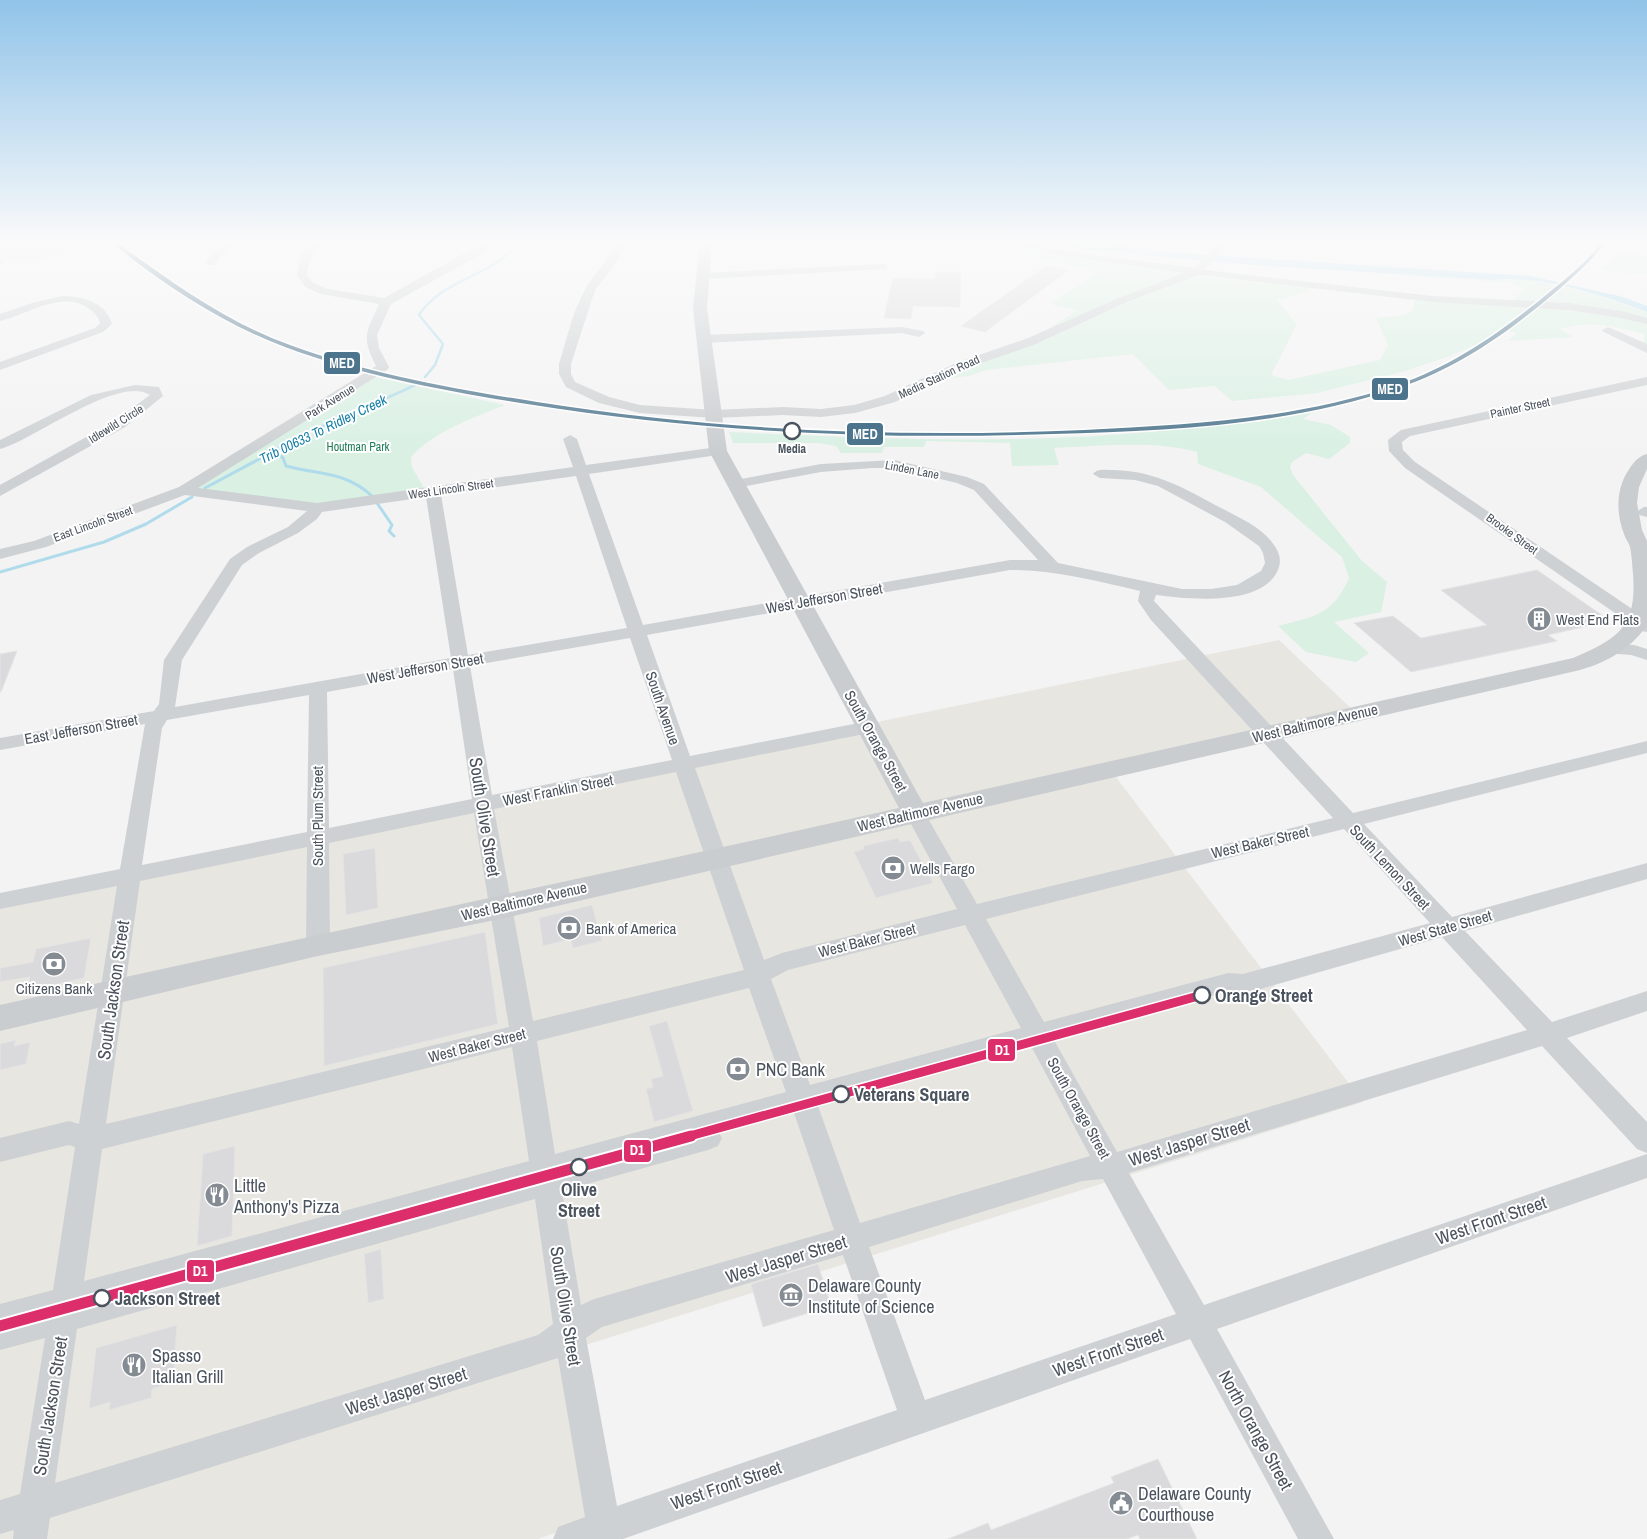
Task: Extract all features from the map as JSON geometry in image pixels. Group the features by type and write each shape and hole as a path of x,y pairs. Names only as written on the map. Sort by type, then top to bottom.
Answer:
{"main road":[{"name":"South Orange Street","path":"700,312 715,429 736,484 916,813"},
{"path":"1643,624 1640,545 1634,538 1627,494 1633,475 1647,459"},
{"path":"1640,545 1647,541 1643,497 1647,482"},
{"name":"West Baltimore Avenue","path":"0,1018 318,945 500,908 1573,665 1611,649 1643,624"}],"street":[{"path":"0,318 19,312"},
{"path":"0,366 99,330 106,324 105,318 99,312"},
{"name":"Park Avenue","path":"184,490 384,367 373,348 371,335 382,312"},
{"path":"582,312 565,364 565,374 570,384 581,391 621,404 651,410 715,429"},
{"name":"Media Station Road","path":"715,429 874,404 907,392 979,358 1032,341 1097,312"},
{"path":"1601,312 1647,321"},
{"path":"704,340 902,330 920,333"},
{"path":"1608,330 1647,349"},
{"name":"Painter Street","path":"1395,440 1406,433 1647,381"},
{"name":"Idlewild Circle","path":"0,445 107,392 141,387 154,390 157,396 141,411 78,448 25,474 0,492"},
{"name":"West Lincoln Street","path":"184,490 242,500 317,508 582,471 715,429"},
{"name":"South Avenue","path":"570,439 758,976"},
{"name":"Brooke Street","path":"1395,440 1396,451 1410,465 1643,624"},
{"name":"Linden Lane","path":"736,484 821,468 872,464 894,464 962,480 979,488 1053,567"},
{"path":"0,474 25,474"},
{"name":"West Jefferson Street","path":"162,715 1010,565 1053,567 1149,587 1196,594 1217,594 1242,590 1258,581 1269,571 1273,560 1263,541 1171,486 1138,476 1100,474"},
{"name":"East Lincoln Street","path":"0,554 40,544 184,490"},
{"name":"South Olive Street","path":"432,492 500,908 523,1034 569,1333 605,1533"},
{"name":"South Jackson Street","path":"30,1539 152,728 168,704 173,660 236,562 253,550 293,530 312,516 317,508"},
{"name":"South Lemon Street","path":"1149,587 1146,598 1148,606 1265,735 1647,1141"},
{"path":"1611,649 1634,650 1647,655"},
{"name":"South Plum Street","path":"318,687 316,838 318,945"},
{"name":"East Jefferson Street","path":"0,744 162,715"},
{"name":"West Franklin Street","path":"0,901 869,727"},
{"name":"West Baker Street","path":"91,1140 758,976 782,962 1147,869 1347,822 1647,746"},
{"name":"South Orange Street","path":"916,813 1195,1321"},
{"name":"West State Street","path":"66,1308 1041,1039 1236,993 1243,984 1647,871"},
{"path":"758,976 850,1239 916,1418"},
{"name":"West Jasper Street","path":"0,1517 546,1348 594,1314 1082,1169 1111,1166 1547,1034 1647,1001"},
{"path":"0,1150 69,1134 91,1140"},
{"name":"West Front Street","path":"570,1539 605,1533 916,1418 1647,1166"},
{"path":"0,1318 66,1308"},
{"path":"0,1335 66,1308"},
{"name":"North Orange Street","path":"1195,1321 1317,1539"}],"shaded area":[{"path":"1279,640 1356,713 1109,768 1363,1102 563,1352 589,1521 538,1539 0,1539 0,901"}],"green space":[{"path":"1074,312 1096,312 1036,337"},
{"path":"1106,312 1287,312 1297,324 1271,375 1288,380 1380,360 1388,345 1376,318 1404,315 1410,312 1578,312 1647,323 1647,345 1644,343 1645,334 1602,325 1571,326 1559,329 1574,337 1507,341 1517,333 1500,329 1478,344 1450,356 1402,372 1317,393 1232,401 1215,386 1169,390 1133,354 986,370 969,376 941,379 986,359 1039,343"},
{"path":"1590,312 1646,312 1647,319"},
{"name":"Houtman Park","path":"370,376 505,405 443,432 431,439 411,457 412,467 425,490 317,508 184,490"},
{"path":"1315,411 1303,419 1331,425 1350,437 1350,443 1329,459 1306,453 1292,462 1290,467 1293,475 1362,561 1387,582 1381,612 1334,622 1369,653 1356,662 1306,652 1278,626 1321,613 1336,600 1349,578 1342,557 1261,487 1198,464 1197,452 1180,448 1144,445 1054,448 1059,465 1012,466 1010,443 926,441 924,447 884,447 882,453 841,453 836,446 819,443 733,443 729,432 945,439 1053,438 1219,425"}],"building":[{"path":"885,312 912,312 911,319 884,318"},
{"path":"981,312 1012,312 985,332 961,326"},
{"name":"West End Flats","path":"1537,570 1606,618 1591,621 1596,624 1548,635 1557,641 1411,672 1354,623 1393,616 1421,638 1487,625 1441,590"},
{"path":"17,651 1,692 0,692 0,654"},
{"name":"Wells Fargo","path":"898,838 900,842 910,840 933,883 876,898 854,852 864,849 863,846"},
{"path":"375,848 378,908 346,915 343,854"},
{"name":"Bank of America","path":"592,905 602,941 573,948 571,939 543,946 539,918"},
{"path":"485,932 498,1024 324,1066 323,968"},
{"name":"Citizens Bank","path":"91,938 84,978 27,991 30,977 0,982 0,968 33,962 36,949"},
{"path":"667,1021 693,1111 654,1122 646,1089 653,1087 651,1079 663,1076 649,1026"},
{"path":"16,1040 14,1046 30,1042 26,1064 0,1070 0,1044"},
{"name":"Little Anthony's Pizza","path":"235,1146 232,1236 197,1246 203,1154"},
{"path":"381,1249 384,1299 368,1303 364,1254"},
{"name":"Delaware County Institute of Science","path":"818,1264 831,1306 763,1327 751,1284"},
{"name":"Spasso Italian Grill","path":"177,1325 173,1382 152,1389 151,1398 109,1410 110,1402 89,1409 96,1348"},
{"name":"Delaware County Courthouse","path":"1158,1459 1197,1539 1140,1539 1138,1535 1127,1539 948,1539 988,1523 991,1530 1114,1483 1111,1477"}],"waterway":[{"name":"Trib 00633 To Ridley Creek","path":"421,312 419,315 443,344 435,365 425,377"},
{"name":"Trib 00633 To Ridley Creek","path":"406,389 415,385"},
{"name":"Trib 00633 To Ridley Creek","path":"205,488 308,433 409,388"},
{"path":"275,451 283,458 286,466 342,478 352,482 372,496"},
{"name":"Trib 00633 To Ridley Creek","path":"0,572 104,542 146,524 192,497"},
{"path":"377,503 392,525 389,531 394,536"}],"tram line":[{"path":"1202,995 1232,987"}],"transit line":[{"name":"MED","path":"215,312 262,336 342,364 398,378 512,400 650,420 720,426 789,431 929,435 1152,428 1236,421 1319,408 1360,398 1422,378 1463,358 1500,334 1529,312"},
{"name":"D1","path":"0,1326 1202,995"}],"place":[{"name":"Media","path":"792,431"},
{"name":"West End Flats","path":"1539,619"},
{"name":"Wells Fargo","path":"893,868"},
{"name":"Bank of America","path":"569,928"},
{"name":"Citizens Bank","path":"54,964"},
{"name":"Orange Street","path":"1202,995"},
{"name":"PNC Bank","path":"738,1069"},
{"name":"Veterans Square","path":"841,1094"},
{"name":"Olive Street","path":"579,1167"},
{"name":"Little Anthony's Pizza","path":"217,1195"},
{"name":"Delaware County Institute of Science","path":"791,1295"},
{"name":"Jackson Street","path":"102,1298"},
{"name":"Spasso Italian Grill","path":"134,1365"},
{"name":"Delaware County Courthouse","path":"1121,1503"}]}
